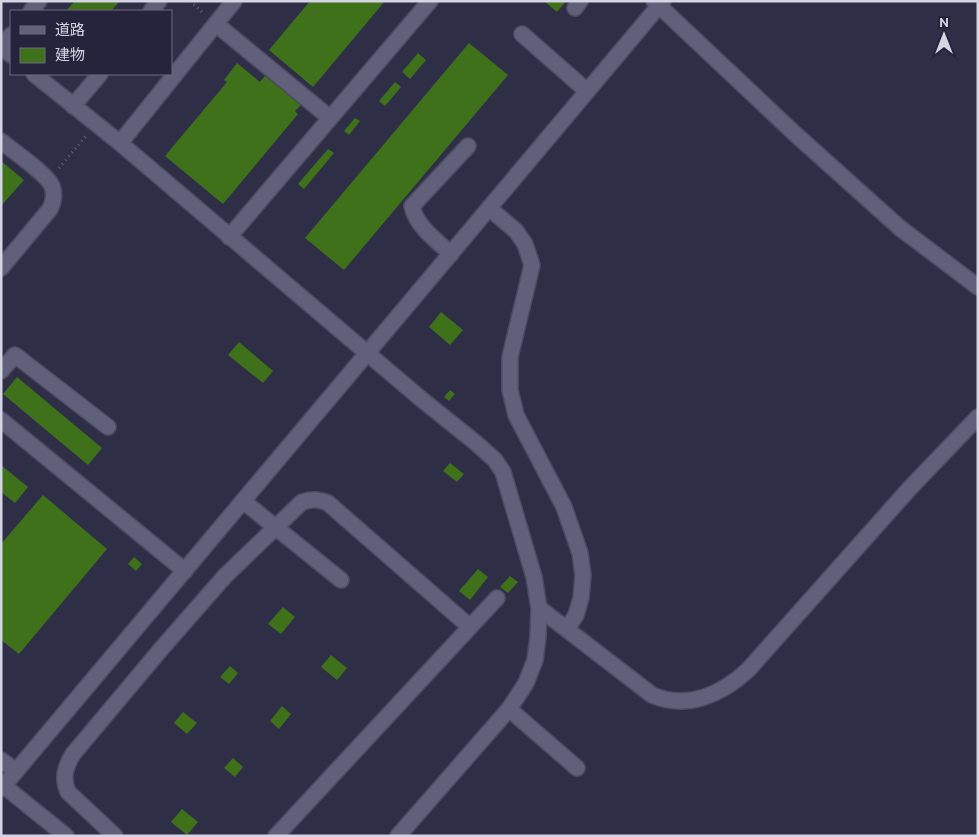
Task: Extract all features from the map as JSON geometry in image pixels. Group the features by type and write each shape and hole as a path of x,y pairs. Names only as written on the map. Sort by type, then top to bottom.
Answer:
{"lane":[{"path":"120,143 234,1"},
{"path":"229,237 430,1"},
{"path":"66,836 3,787 451,254 659,3 793,132 900,228 978,286"},
{"path":"216,24 330,118"},
{"path":"522,34 587,91"},
{"path":"10,35 2,46 10,54"},
{"path":"35,75 120,143 367,353 476,442 495,460 503,472 534,577 539,608 535,660 526,683 509,709 398,836"},
{"path":"73,106 99,75"},
{"path":"1,141 48,180 54,194 50,209 1,268"},
{"path":"451,254 422,226 414,216 412,206 468,146"},
{"path":"489,208 516,231 525,244 532,265 510,357 510,390 516,414 564,507 580,553 583,575 581,598 576,615 567,629"},
{"path":"1,371 15,355 108,427"},
{"path":"539,608 652,695 676,701 710,696 737,680 748,670 904,495 978,417"},
{"path":"1,420 184,571"},
{"path":"115,836 68,792 64,783 65,773 73,754 225,576 302,502 310,499 319,499 328,503 470,627"},
{"path":"243,501 341,580"},
{"path":"276,836 497,598"},
{"path":"509,709 577,768"},
{"path":"1,760 16,771"}],"path":[{"path":"48,180 96,125"}],"building":[{"path":"75,1 120,1 112,10 67,10"},
{"path":"310,1 385,1 313,87 269,50"},
{"path":"544,1 566,1 557,12"},
{"path":"469,43 508,75 344,270 305,238"},
{"path":"418,53 426,60 410,79 402,72"},
{"path":"237,63 260,82 265,76 301,105 295,111 298,114 223,204 165,156 227,82 224,80"},
{"path":"395,82 401,87 385,106 379,101"},
{"path":"355,118 360,121 349,135 344,131"},
{"path":"328,149 334,153 304,189 298,184"},
{"path":"1,161 24,180 1,206"},
{"path":"441,312 463,330 450,345 429,327"},
{"path":"239,342 273,371 263,383 228,355"},
{"path":"17,377 102,448 88,465 3,394"},
{"path":"450,390 455,394 449,401 444,397"},
{"path":"450,463 464,474 457,482 443,471"},
{"path":"1,465 28,487 15,503 1,492"},
{"path":"43,495 107,549 19,654 1,640 1,544"},
{"path":"134,557 142,564 136,571 128,564"},
{"path":"478,569 488,577 470,600 459,591"},
{"path":"510,576 518,582 508,593 500,587"},
{"path":"283,607 295,617 281,634 268,624"},
{"path":"331,655 347,668 337,680 321,667"},
{"path":"230,666 238,673 229,684 220,677"},
{"path":"282,706 291,714 279,729 270,721"},
{"path":"183,712 197,723 187,734 174,723"},
{"path":"233,758 243,767 235,777 224,768"},
{"path":"182,809 198,822 187,835 171,822"}]}
